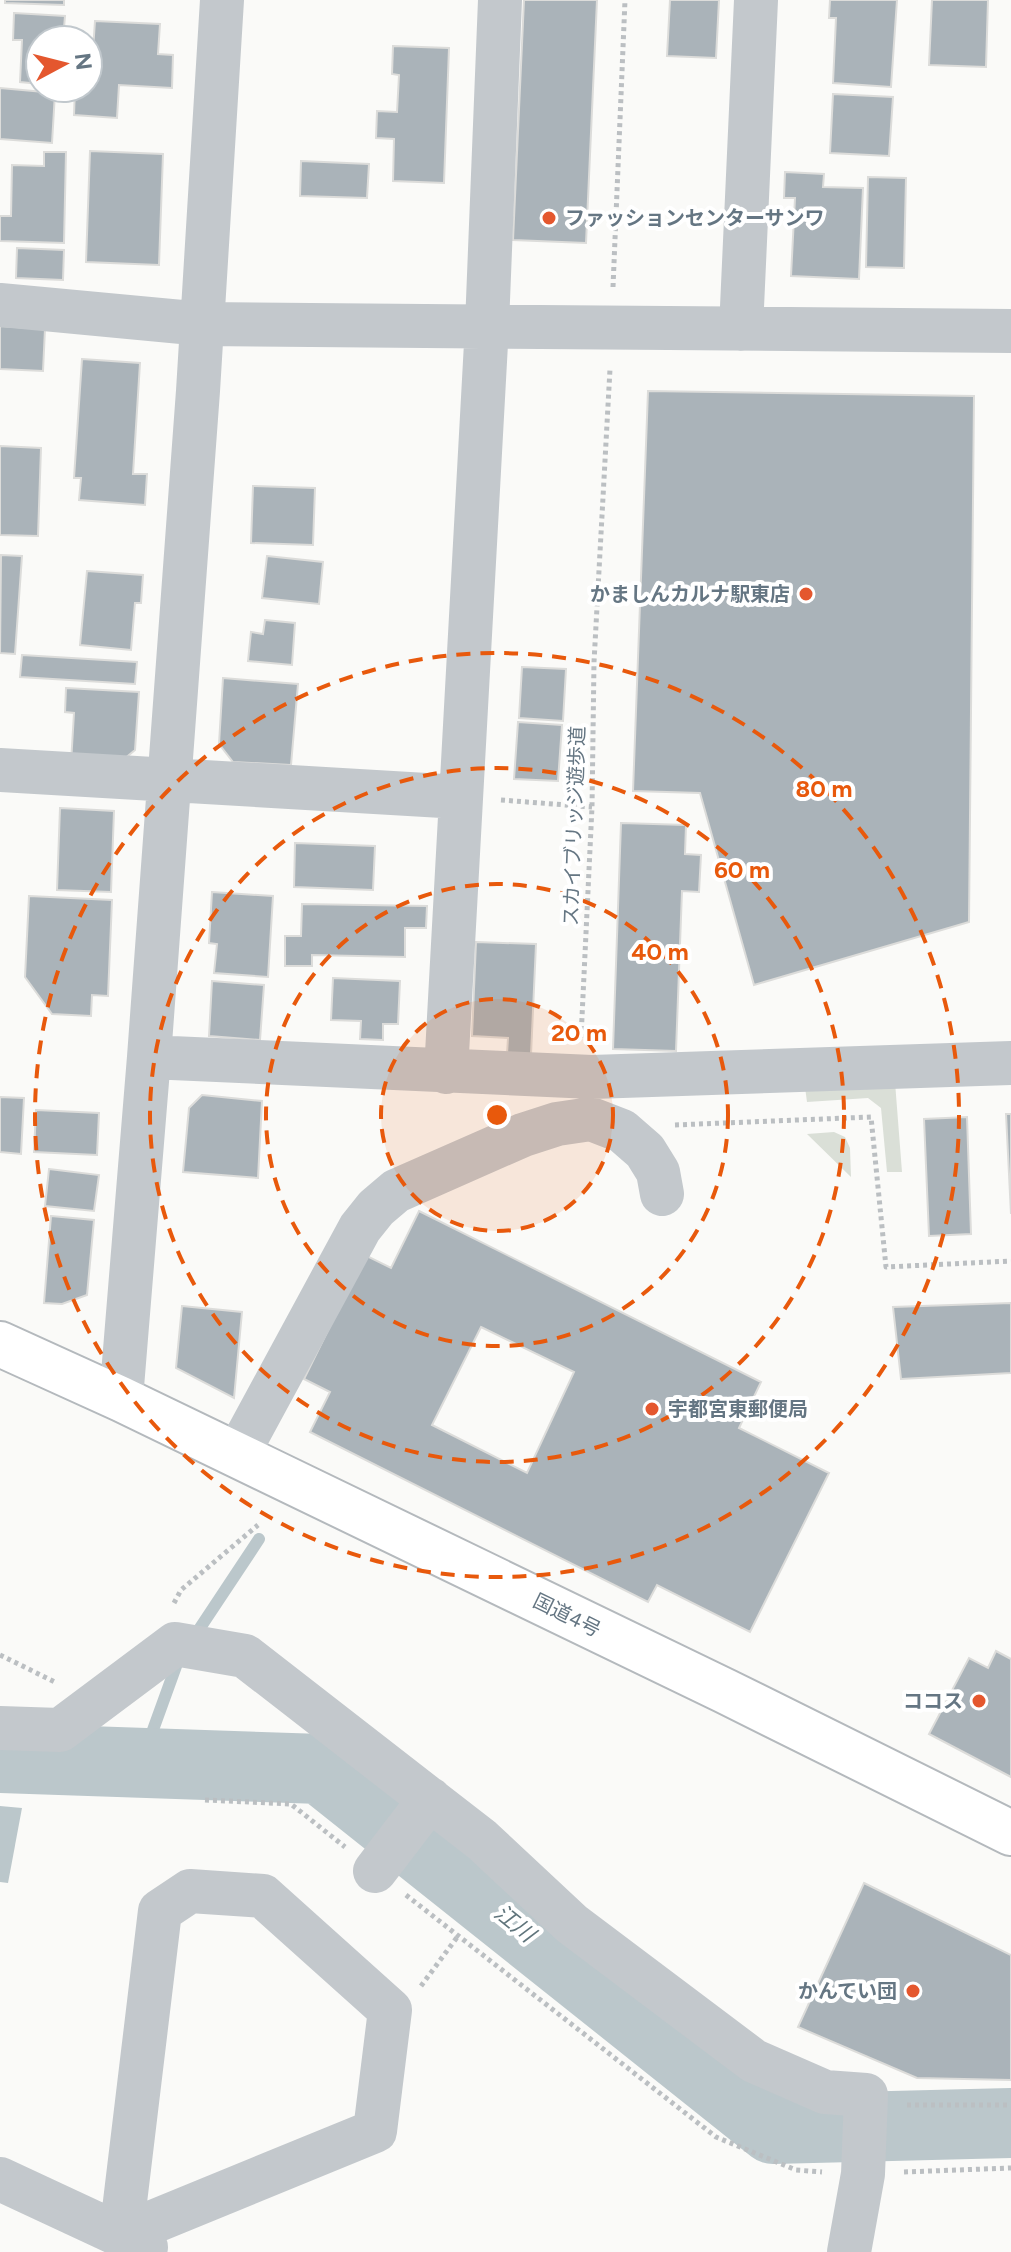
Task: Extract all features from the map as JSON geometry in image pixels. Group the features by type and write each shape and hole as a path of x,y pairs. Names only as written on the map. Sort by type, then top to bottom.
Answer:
{"highway":[{"name":"国道4号","path":"0,1344 121,1399 725,1691 1011,1833"}],"street":[{"path":"121,1399 203,324 222,0"},
{"path":"446,1072 487,325 500,0"},
{"path":"741,329 756,0"},
{"path":"0,305 203,324 1011,331"},
{"path":"0,770 460,797"},
{"path":"149,1057 592,1077 1011,1063"},
{"path":"237,1455 360,1228 376,1208 396,1191 523,1135 557,1124 591,1119 622,1131 645,1151 658,1172 662,1194"},
{"path":"0,1728 60,1730 175,1644 245,1656 425,1804 482,1840 572,1924 754,2061 825,2092 866,2095 863,2166 849,2252"},
{"path":"381,1864 425,1804"},
{"path":"190,1891 263,1896 390,2010 375,2131 139,2244 160,1911 190,1891"},
{"path":"0,2179 139,2244"}],"path":[{"name":"スカイブリッジ遊歩道","path":"592,1077 580,1064 592,807 594,662 625,0"},
{"path":"460,797 592,807"},
{"path":"663,1126 871,1117 886,1267 1011,1261"},
{"path":"175,1644 170,1610 181,1590 258,1525"},
{"path":"0,1655 97,1703"},
{"path":"205,1800 291,1804 381,1864 458,1936 716,2137 796,2170 863,2166 1011,2168"},
{"path":"390,2010 409,2002 458,1936"},
{"path":"866,2109 1011,2105"}],"shaded area":[{"path":"895,1082 902,1172 887,1172 881,1108 868,1098 807,1102 805,1087"},
{"path":"834,1132 845,1137 850,1148 851,1177 807,1134"},
{"path":"0,1806 22,1808 8,1883 0,1882"}],"building":[{"path":"5,0 64,0 64,5 5,3"},
{"path":"524,0 597,0 586,243 513,240"},
{"path":"670,0 719,0 716,58 667,56"},
{"path":"830,0 897,0 891,87 833,83 836,18 829,18"},
{"path":"932,0 988,0 986,67 929,65"},
{"path":"14,13 65,16 64,24 24,24 24,82 20,82 22,40 13,40"},
{"path":"95,21 160,24 158,54 173,55 172,88 119,85 117,118 74,115 74,104 104,104 104,24 95,24"},
{"path":"393,46 449,48 444,183 393,181 394,139 376,138 377,111 397,112 399,75 392,74"},
{"path":"0,88 24,90 24,104 54,104 52,143 0,139"},
{"path":"833,94 893,97 889,156 830,153"},
{"path":"90,151 163,154 159,265 86,262"},
{"path":"44,152 66,152 64,243 0,241 0,216 11,216 12,165 44,166"},
{"path":"301,161 369,164 367,198 300,196"},
{"path":"785,172 824,174 823,187 863,188 859,279 791,276 795,198 784,198"},
{"path":"868,177 906,178 904,268 866,267"},
{"path":"17,248 64,250 63,280 16,278"},
{"path":"0,326 45,329 43,371 0,369"},
{"path":"82,359 140,363 133,474 147,474 145,505 79,500 81,478 74,478"},
{"name":"かましんカルナ駅東店","path":"648,391 974,396 969,922 754,985 700,793 633,791"},
{"path":"0,446 41,448 38,536 0,535"},
{"path":"253,486 315,488 313,545 251,543"},
{"path":"1,555 22,556 15,654 0,653"},
{"path":"267,556 323,562 319,604 262,598"},
{"path":"87,571 143,575 141,603 135,603 131,650 80,645"},
{"path":"265,620 295,623 292,665 248,661 251,632 263,634"},
{"path":"22,655 137,662 135,684 20,677"},
{"path":"522,667 566,669 563,721 519,718"},
{"path":"223,678 298,684 291,765 233,762 219,744"},
{"path":"66,688 139,692 135,750 117,765 71,763 74,713 65,712"},
{"path":"518,722 562,725 558,781 514,779"},
{"path":"60,808 114,811 111,892 57,890"},
{"path":"621,823 686,825 685,854 701,855 699,892 682,891 676,1051 613,1049"},
{"path":"295,843 375,846 373,890 294,887"},
{"path":"212,892 273,896 268,977 214,973 217,944 209,943"},
{"path":"29,896 112,900 108,996 92,995 91,1016 52,1014 25,977"},
{"path":"302,904 427,906 426,928 405,928 405,957 312,955 312,966 285,966 285,936 301,936"},
{"path":"476,942 536,944 531,1055 507,1054 508,1038 472,1036"},
{"path":"333,978 400,981 398,1024 383,1024 383,1040 360,1039 361,1021 331,1020"},
{"path":"212,981 264,985 260,1040 209,1036"},
{"path":"202,1095 262,1101 258,1178 183,1172 189,1108"},
{"path":"0,1097 24,1098 21,1154 0,1152"},
{"path":"36,1110 99,1113 97,1155 34,1152"},
{"path":"1006,1114 1011,1114 1011,1214"},
{"path":"967,1117 971,1234 929,1236 924,1119"},
{"path":"49,1169 99,1175 94,1211 45,1206"},
{"name":"宇都宮東郵便局","path":"419,1211 761,1382 739,1428 829,1473 750,1632 657,1585 648,1602 310,1432 330,1392 304,1379 365,1255 391,1268","holes":["481,1327 574,1372 527,1473 432,1425"]},
{"path":"51,1216 94,1220 87,1295 62,1304 44,1303"},
{"path":"1011,1303 1011,1373 901,1379 893,1307"},
{"path":"182,1306 242,1312 234,1398 176,1368"},
{"name":"ココス","path":"996,1651 1011,1659 1011,1777 929,1734 969,1658 988,1668"},
{"name":"かんてい団","path":"864,1883 1011,1955 1011,2080 917,2078 798,2027"}],"waterway":[{"path":"196,1634 259,1539"},
{"path":"141,1763 179,1658"},
{"name":"江川","path":"0,1758 321,1769 773,2129 1011,2123"}],"place":[{"name":"ファッションセンターサンワ","path":"549,218"},
{"name":"かましんカルナ駅東店","path":"806,594"},
{"name":"宇都宮東郵便局","path":"652,1409"},
{"name":"ココス","path":"979,1701"},
{"name":"かんてい団","path":"913,1991"}]}
